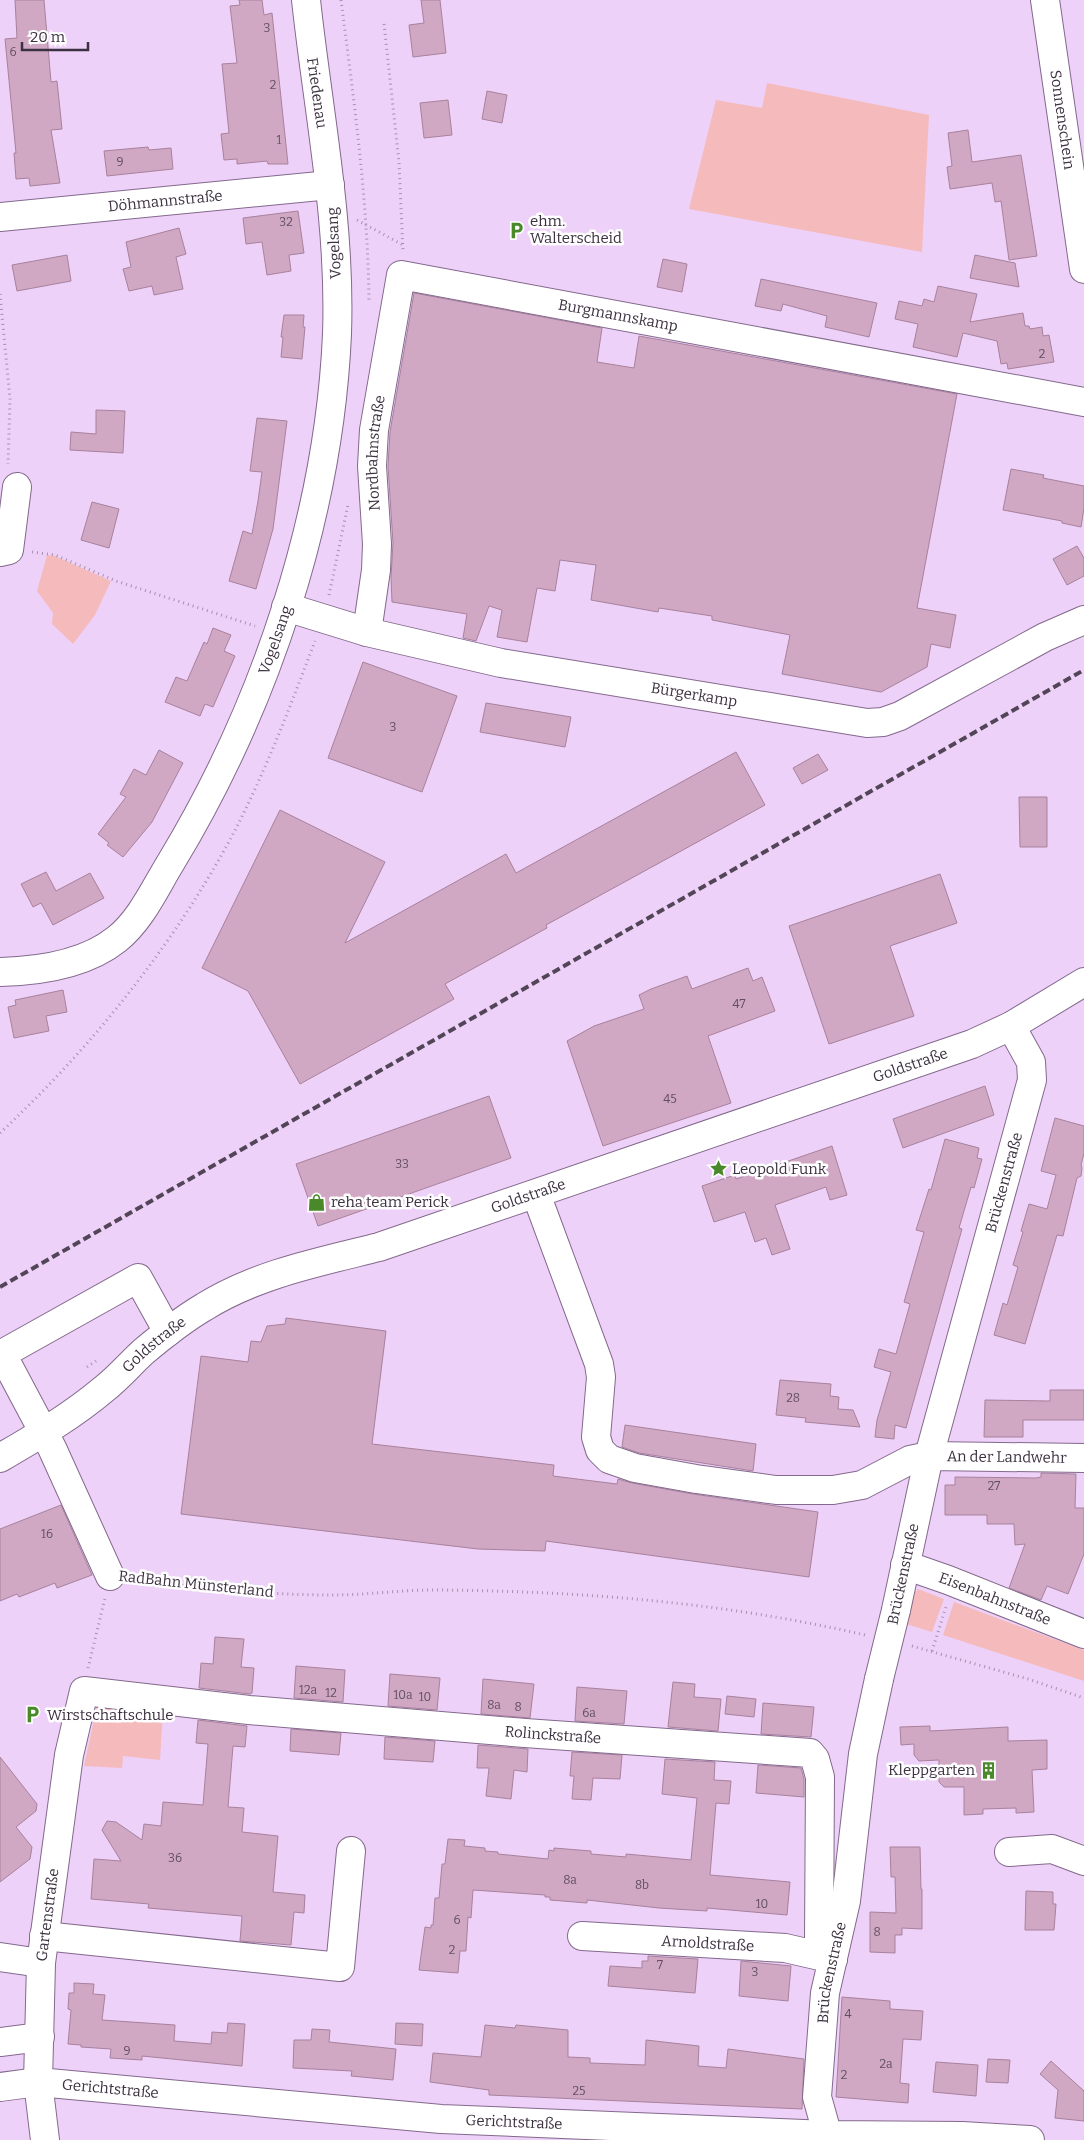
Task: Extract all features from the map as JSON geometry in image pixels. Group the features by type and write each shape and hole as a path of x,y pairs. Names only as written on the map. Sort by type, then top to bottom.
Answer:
{"street":[{"name":"Friedenau","path":"306,0 332,198"},
{"name":"Sonnenschein","path":"1045,0 1084,269"},
{"name":"Döhmannstraße","path":"0,217 332,198"},
{"name":"Vogelsang","path":"0,972 45,968 87,956 114,942 125,932 138,915 177,852 210,792 232,746 282,620 299,567 311,518 328,428 336,334 332,198"},
{"name":"Burgmannskamp","path":"401,275 1084,402"},
{"name":"Nordbahnstraße","path":"367,632 376,570 377,544 372,466 374,438 401,275"},
{"path":"4,551 17,487"},
{"name":"Bürgerkamp","path":"282,620 367,632 501,663 867,724 883,722 900,716 1045,638 1084,620"},
{"name":"Goldstraße","path":"0,1458 48,1441 142,1353 168,1332 205,1306 248,1284 292,1269 379,1247 972,1044 1011,1026 1084,982"},
{"name":"Brückenstraße","path":"829,2138 817,2097 825,1993 846,1901 863,1754 878,1679 896,1610 929,1456 1032,1080 1031,1062 1011,1026"},
{"name":"An der Landwehr","path":"536,1194 599,1364 601,1377 596,1437 600,1450 608,1459 635,1468 696,1479 776,1490 833,1490 862,1486 910,1460 929,1456 1084,1458"},
{"name":"RadBahn Münsterland","path":"110,1576 48,1441 2,1354 138,1278 168,1332"},
{"name":"Eisenbahnstraße","path":"905,1565 1084,1634"},
{"name":"Gartenstraße","path":"45,2140 38,2082 41,1963 69,1755 84,1691"},
{"name":"Rolinckstraße","path":"84,1691 269,1711 525,1733 810,1753 815,1759 820,1777 819,1942 833,1960"},
{"path":"1009,1852 1052,1849 1084,1861"},
{"path":"44,1936 340,1967 351,1851"},
{"name":"Arnoldstraße","path":"582,1936 785,1948 833,1960"},
{"path":"0,1958 41,1963"},
{"path":"0,2042 40,2037"},
{"name":"Gerichtstraße","path":"0,2087 38,2082 441,2119 829,2138 962,2136 1030,2140"}],"path":[{"path":"384,24 399,162 403,245 401,275"},
{"path":"332,198 367,224 403,245"},
{"path":"0,294 10,399 8,473 17,487"},
{"path":"4,551 55,555 116,581 282,620"},
{"path":"84,1691 110,1576"},
{"name":"RadBahn Münsterland","path":"110,1576 251,1591 332,1595 432,1590 628,1597 759,1614 866,1636"},
{"path":"932,1651 949,1600"},
{"path":"904,1644 1028,1679 1084,1698"}],"shaded area":[{"path":"767,83 929,115 922,252 689,209 716,100 762,108"},
{"path":"47,555 55,556 111,581 95,615 73,644 52,624 53,613 37,591"},
{"path":"918,1589 944,1599 932,1632 903,1623 910,1598"},
{"path":"954,1602 1084,1650 1084,1681 943,1635"},
{"path":"97,1706 163,1711 160,1760 123,1756 122,1768 84,1766"}],"building":[{"path":"15,0 44,0 51,82 57,81 62,129 51,130 60,183 30,186 29,178 16,179 14,153 16,153 5,39 17,38"},
{"path":"239,0 262,0 264,15 272,13 288,164 268,164 267,161 237,164 237,159 224,160 221,134 229,133 222,64 237,63 230,6 240,5"},
{"path":"421,0 440,0 446,53 413,57 409,25 424,23"},
{"path":"487,91 507,95 502,123 482,119"},
{"path":"448,100 452,135 424,138 420,103"},
{"path":"968,130 972,162 1021,155 1037,256 1009,260 1001,201 995,202 992,183 950,189 947,167 952,166 948,133"},
{"path":"148,147 149,150 171,148 173,169 107,176 104,151"},
{"path":"298,211 304,253 289,255 291,271 267,275 262,242 246,244 243,218"},
{"path":"179,228 186,254 176,257 183,289 154,295 152,286 129,291 123,269 131,267 126,242"},
{"path":"67,255 71,281 17,291 12,265"},
{"path":"975,255 1015,263 1019,287 970,278"},
{"path":"663,259 687,264 682,292 657,287"},
{"path":"761,279 877,303 869,337 825,327 827,316 783,304 781,311 755,306"},
{"path":"938,286 977,294 970,322 1023,313 1025,326 1029,326 1030,329 1042,327 1043,336 1049,335 1054,362 1008,369 1007,363 1001,364 997,341 963,333 957,357 913,347 918,324 895,319 899,301 922,306 924,299 934,302"},
{"path":"414,293 602,328 597,362 634,368 639,336 957,394 917,608 956,615 950,648 931,644 927,667 881,692 782,674 790,635 712,620 712,616 659,608 658,612 591,600 596,565 560,560 555,591 537,588 527,642 497,637 502,610 489,606 476,641 463,638 467,614 392,602 393,543 388,466 390,432"},
{"path":"284,315 304,315 303,327 305,327 302,359 281,357"},
{"path":"96,410 125,411 123,453 70,450 71,432 96,434"},
{"path":"257,418 287,421 273,529 256,589 229,581 243,531 252,534 258,501 262,472 250,471"},
{"path":"1011,469 1044,475 1043,478 1084,486 1084,508 1081,527 1062,523 1062,521 1003,510"},
{"path":"92,502 119,509 109,548 81,540"},
{"path":"1077,546 1084,558 1084,576 1067,585 1053,559"},
{"path":"213,628 231,635 224,651 235,656 213,707 205,704 200,716 165,702 176,677 187,681 204,642 207,644"},
{"path":"363,662 457,696 422,792 328,758"},
{"path":"486,703 571,717 565,747 480,732"},
{"path":"159,750 183,763 152,822 123,857 107,845 109,843 98,834 126,797 120,794 134,769 146,775"},
{"path":"736,752 765,805 546,925 547,928 445,984 454,999 300,1084 248,991 202,968 280,810 385,862 345,943 506,854 516,873"},
{"path":"818,754 828,770 802,784 793,768"},
{"path":"1019,797 1047,797 1047,847 1020,847"},
{"path":"46,872 56,891 90,873 104,898 53,925 41,903 33,907 21,884"},
{"path":"940,874 957,923 890,946 914,1016 829,1044 789,926"},
{"path":"748,968 753,981 762,977 775,1011 708,1036 731,1103 603,1146 567,1041 594,1026 644,1009 639,995 651,989 687,976 692,989"},
{"path":"63,990 67,1012 46,1016 49,1031 14,1038 8,1007 16,1005 15,1000"},
{"path":"985,1086 994,1115 903,1148 893,1119"},
{"path":"489,1096 511,1158 318,1226 296,1164"},
{"path":"1055,1118 1084,1126 1084,1153 1081,1176 1077,1178 1063,1236 1057,1235 1025,1344 994,1335 1003,1303 1007,1305 1018,1267 1013,1265 1029,1204 1047,1209 1056,1175 1041,1171"},
{"path":"945,1139 979,1148 977,1158 982,1159 974,1188 971,1187 959,1228 962,1229 906,1428 895,1425 894,1439 875,1437 877,1420 891,1372 874,1367 879,1349 896,1354 910,1304 904,1302 924,1232 916,1230 929,1189 931,1190"},
{"path":"832,1146 847,1195 830,1200 826,1187 775,1205 790,1249 772,1255 766,1238 755,1242 745,1212 714,1222 702,1186 735,1175 736,1179"},
{"path":"286,1318 386,1331 372,1444 554,1465 553,1476 617,1484 618,1479 693,1494 818,1512 809,1577 546,1541 545,1551 478,1549 181,1514 201,1356 248,1362 251,1341 261,1342 267,1326 285,1324"},
{"path":"780,1380 831,1384 830,1396 839,1397 838,1409 853,1410 860,1427 805,1422 806,1418 776,1415"},
{"path":"1050,1390 1084,1390 1084,1420 1023,1420 1023,1437 984,1437 985,1400 1050,1401"},
{"path":"625,1425 756,1444 753,1471 639,1453 622,1447"},
{"path":"1041,1473 1076,1474 1075,1508 1084,1508 1084,1554 1068,1594 1047,1586 1041,1600 1009,1588 1025,1544 1015,1545 1014,1524 987,1524 987,1515 945,1515 945,1485 955,1485 955,1477 1036,1478 1041,1477"},
{"path":"61,1505 92,1575 57,1588 55,1583 19,1597 17,1594 0,1601 0,1529"},
{"path":"215,1637 244,1639 241,1667 254,1668 252,1693 199,1688 201,1663 213,1664"},
{"path":"296,1666 345,1670 343,1702 294,1698"},
{"path":"390,1674 440,1678 437,1710 388,1706"},
{"path":"483,1679 534,1684 530,1718 481,1714"},
{"path":"673,1682 695,1684 694,1697 721,1699 718,1731 668,1727"},
{"path":"577,1687 627,1691 624,1724 575,1721"},
{"path":"727,1696 756,1699 754,1717 725,1714"},
{"path":"763,1703 814,1707 811,1737 761,1734"},
{"path":"198,1720 247,1726 245,1747 233,1746 228,1807 244,1808 242,1832 278,1836 273,1892 305,1895 304,1913 294,1912 291,1945 240,1941 242,1916 148,1908 149,1904 91,1899 94,1859 121,1861 102,1830 107,1821 116,1822 142,1840 144,1824 161,1826 163,1802 203,1805 208,1744 196,1743"},
{"name":"Kleppgarten","path":"930,1726 930,1731 1008,1727 1008,1741 1047,1740 1047,1769 1032,1770 1034,1812 1016,1813 1016,1808 983,1809 983,1814 964,1815 964,1787 944,1787 939,1782 939,1760 919,1761 914,1755 914,1744 901,1745 900,1727"},
{"path":"291,1729 341,1733 339,1755 290,1751"},
{"path":"385,1737 435,1741 433,1762 384,1759"},
{"path":"478,1745 528,1749 527,1772 514,1770 511,1799 486,1796 489,1768 477,1768"},
{"path":"572,1752 622,1755 620,1779 593,1778 591,1800 572,1799 574,1776 570,1776"},
{"path":"0,1757 37,1804 36,1811 16,1827 32,1847 30,1859 0,1882"},
{"path":"665,1759 715,1762 714,1780 731,1781 729,1804 716,1803 710,1875 790,1882 787,1915 707,1908 707,1911 659,1908 587,1900 587,1903 550,1900 550,1897 545,1897 545,1895 473,1890 471,1918 468,1917 466,1951 460,1951 458,1973 419,1970 425,1927 431,1928 431,1925 433,1925 435,1898 439,1898 442,1864 445,1864 448,1839 465,1840 464,1846 485,1848 485,1851 498,1852 498,1854 548,1859 549,1850 554,1851 554,1848 591,1851 591,1854 626,1857 626,1854 691,1860 697,1798 662,1794"},
{"path":"758,1765 801,1768 804,1779 804,1797 756,1793"},
{"path":"890,1847 920,1847 922,1929 902,1928 902,1935 895,1935 895,1953 870,1952 870,1912 896,1913 895,1877 891,1877"},
{"path":"1026,1891 1053,1892 1053,1904 1056,1904 1054,1930 1025,1930"},
{"path":"648,1956 698,1959 695,1993 608,1986 610,1966 642,1968 642,1961 648,1961"},
{"path":"741,1961 791,1966 788,2001 739,1996"},
{"path":"74,1983 94,1984 93,1994 105,1995 102,2020 175,2025 174,2041 211,2044 212,2032 227,2033 228,2023 245,2024 242,2066 142,2056 142,2060 110,2058 111,2049 68,2044 71,2010 68,2009 69,1993 74,1993"},
{"path":"842,1997 890,2001 890,2009 923,2011 921,2040 903,2039 900,2083 909,2084 908,2103 836,2097"},
{"path":"396,2023 423,2024 422,2046 395,2044"},
{"path":"485,2025 515,2028 516,2025 568,2030 568,2057 590,2058 590,2063 645,2065 646,2040 699,2046 698,2066 726,2068 728,2049 804,2059 802,2109 489,2095 489,2090 430,2082 433,2053 481,2057"},
{"path":"312,2029 330,2030 329,2042 396,2049 393,2080 351,2076 352,2071 293,2068 294,2040 311,2040"},
{"path":"988,2059 1010,2060 1008,2083 986,2082"},
{"path":"1051,2061 1084,2091 1084,2121 1055,2118 1058,2090 1040,2074"},
{"path":"936,2062 978,2065 976,2096 933,2092"}],"railway":[{"path":"0,1287 1084,670"}],"place":[{"name":"ehm. Walterscheid","path":"516,230"},
{"name":"Leopold Funk","path":"718,1169"},
{"name":"reha team Perick","path":"317,1202"},
{"name":"Wirstschaftschule","path":"33,1715"},
{"name":"Kleppgarten","path":"989,1770"}]}
